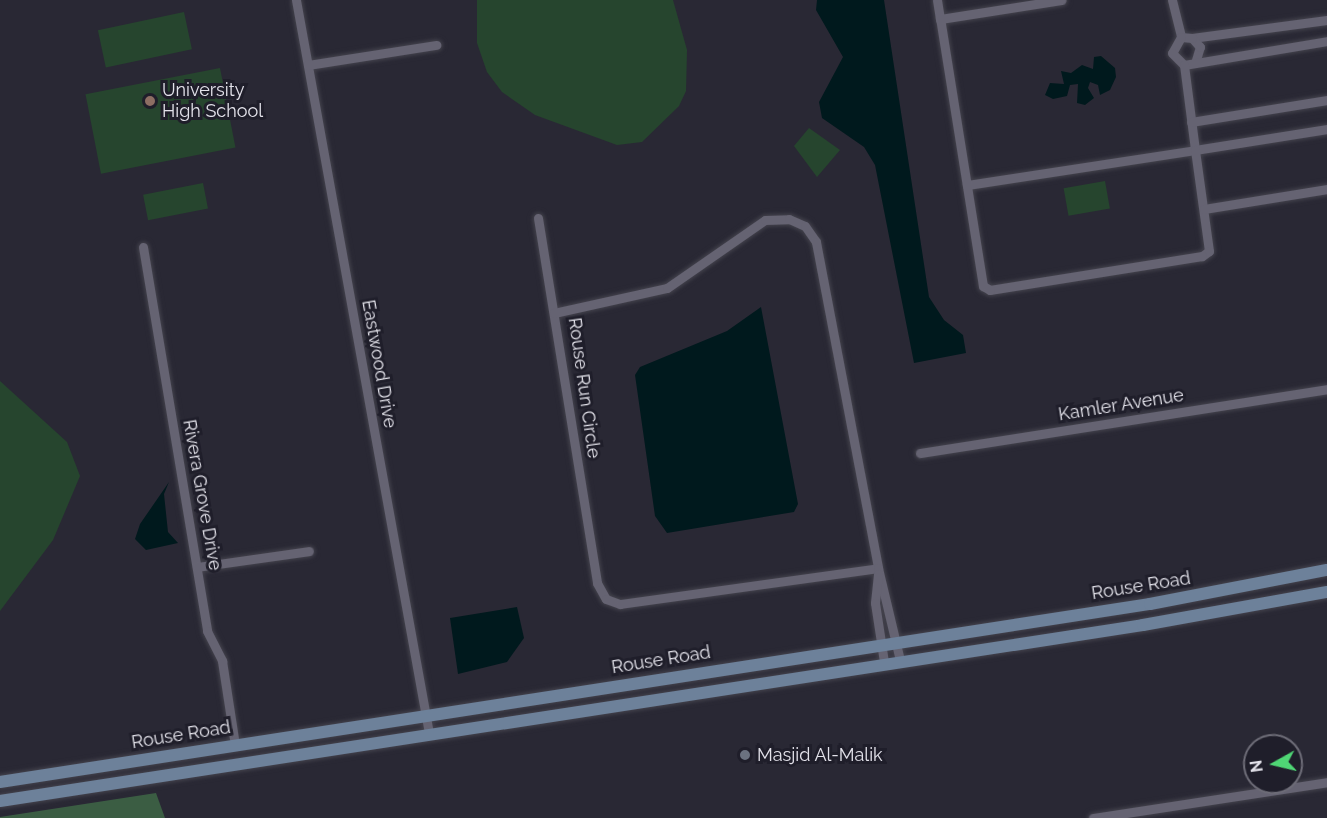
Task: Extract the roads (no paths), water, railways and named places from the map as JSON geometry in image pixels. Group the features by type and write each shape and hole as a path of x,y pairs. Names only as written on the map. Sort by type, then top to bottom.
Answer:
{"street":[{"name":"Eastwood Drive","path":"296,0 429,733"},
{"path":"937,0 983,286 990,290 1202,256 1210,246 1184,65 1172,53 1181,37 1172,0"},
{"path":"940,20 1062,0"},
{"path":"1181,37 1192,38 1327,20"},
{"path":"1192,38 1200,47 1195,63"},
{"path":"1184,65 1327,41"},
{"path":"309,65 436,45"},
{"path":"1191,122 1327,100"},
{"path":"967,185 1327,129"},
{"path":"1204,209 1327,189"},
{"path":"538,218 554,313"},
{"name":"Rouse Run Circle","path":"878,568 620,604 606,599 597,583 554,313 667,288 765,220 789,219 805,226 816,242 878,568 889,601 900,660"},
{"name":"Rivera Grove Drive","path":"143,247 207,631 222,662 235,745"},
{"name":"Kamler Avenue","path":"920,453 1327,389"},
{"path":"197,567 309,552"},
{"name":"Rouse Run Circle","path":"878,568 874,603 884,662"},
{"name":"Rouse Road","path":"0,782 1150,604 1327,570"},
{"name":"Rouse Road","path":"0,801 884,662 1154,623 1327,592"},
{"path":"874,603 889,601"},
{"path":"1093,818 1327,782"}],"place":[{"name":"University High School","path":"150,101"},
{"name":"Masjid Al-Malik","path":"745,755"}]}
